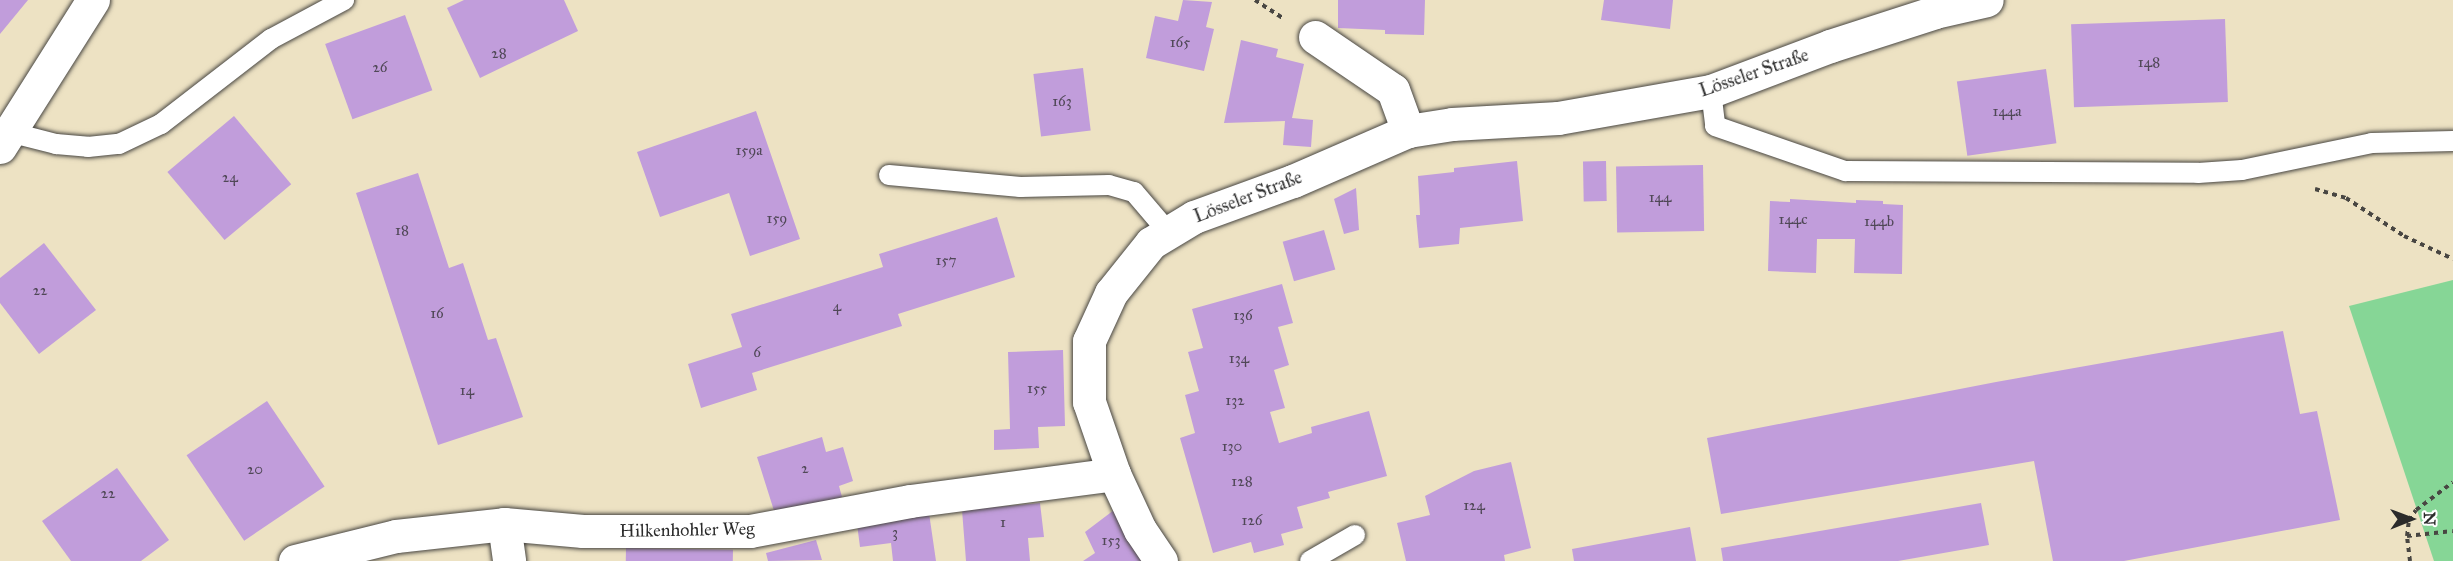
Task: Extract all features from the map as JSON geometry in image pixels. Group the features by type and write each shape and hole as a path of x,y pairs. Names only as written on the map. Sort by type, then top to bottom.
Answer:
{"street":[{"path":"5,140 93,0"},
{"name":"Lösseler Straße","path":"1161,561 1140,530 1114,474 1089,402 1089,341 1111,293 1151,243 1194,217 1293,181 1408,131 1452,124 1558,118 1711,91 1830,46 1935,12 1987,0"},
{"path":"1314,37 1394,90 1408,131"},
{"name":"Hilkenhohler Weg","path":"295,561 396,536 504,524 583,531 750,531 910,501 1114,474"},
{"path":"504,524 509,561"}],"lane":[{"path":"5,140 78,146 119,144 162,124 271,39 344,0"},
{"path":"1711,91 1715,126 1845,171 2198,173 2242,170 2372,143 2453,141"},
{"path":"889,175 1020,187 1109,185 1134,192 1168,232"},
{"path":"1310,561 1355,535"}],"path":[{"path":"2313,189 2346,198 2404,236 2453,259"},
{"path":"2410,561 2407,536 2409,520 2416,510 2453,482"},
{"path":"2407,536 2453,531"}],"green space":[{"path":"2453,280 2453,561 2434,561 2349,306"}],"building":[{"path":"0,0 28,0 0,34"},
{"path":"464,0 564,0 578,31 480,78 447,8"},
{"path":"1183,0 1212,2 1206,27 1214,29 1204,71 1146,58 1155,16 1178,21"},
{"path":"1338,0 1425,0 1424,35 1385,34 1385,30 1338,28"},
{"path":"1604,0 1673,0 1670,29 1601,20"},
{"path":"405,15 432,90 352,119 325,44"},
{"path":"2225,19 2228,102 2074,107 2071,24"},
{"path":"1241,40 1278,49 1276,57 1304,64 1292,118 1313,120 1311,147 1283,145 1285,121 1224,123"},
{"path":"1083,68 1091,131 1041,137 1033,74"},
{"path":"2046,69 2056,143 1967,156 1957,82"},
{"path":"756,111 800,239 750,256 729,193 660,217 637,152"},
{"path":"234,116 291,184 225,240 167,172"},
{"path":"1517,161 1523,221 1460,228 1459,244 1419,248 1416,215 1420,215 1418,176 1454,172 1454,168"},
{"path":"1583,161 1606,161 1607,201 1584,201"},
{"path":"1703,165 1704,231 1617,233 1616,167"},
{"path":"418,173 449,268 463,263 488,340 496,338 523,417 438,445 356,193"},
{"path":"1356,188 1359,230 1344,234 1334,199"},
{"path":"1790,199 1856,203 1856,200 1883,201 1883,204 1903,205 1902,274 1854,273 1855,239 1817,239 1816,273 1768,271 1770,201 1790,202"},
{"path":"997,217 1015,277 898,314 902,326 752,373 757,390 701,408 688,364 742,347 731,314 883,267 879,254"},
{"path":"1324,230 1335,269 1294,281 1283,242"},
{"path":"44,243 96,310 39,354 0,303 0,278"},
{"path":"1282,284 1293,323 1278,327 1289,365 1274,370 1285,408 1270,412 1279,443 1312,433 1311,427 1369,411 1387,476 1328,492 1330,498 1297,507 1303,528 1281,534 1284,545 1254,553 1251,542 1213,553 1180,438 1195,433 1185,395 1199,391 1188,352 1203,348 1192,309"},
{"path":"2283,331 2300,414 2317,411 2340,520 2124,561 2053,561 2034,461 1721,514 1707,438 1996,382"},
{"path":"1063,350 1065,426 1038,427 1039,448 994,450 994,430 1010,429 1008,352"},
{"path":"267,401 325,486 244,541 187,455"},
{"path":"822,437 826,452 843,447 853,481 839,486 842,497 776,517 757,457"},
{"path":"1511,462 1531,548 1504,555 1505,561 1406,561 1397,523 1430,515 1425,496 1474,471"},
{"path":"117,468 169,540 141,561 71,561 42,521"},
{"path":"1040,503 1044,537 1028,538 1030,561 966,561 962,510"},
{"path":"1981,503 1989,545 1898,561 1723,561 1721,548"},
{"path":"1114,510 1145,561 1083,561 1095,553 1085,532"},
{"path":"929,513 936,561 893,561 891,543 860,547 857,524"},
{"path":"1690,527 1696,561 1574,561 1572,549"},
{"path":"816,540 822,560 768,561 766,553"},
{"path":"626,548 733,550 733,561 626,561"}]}
